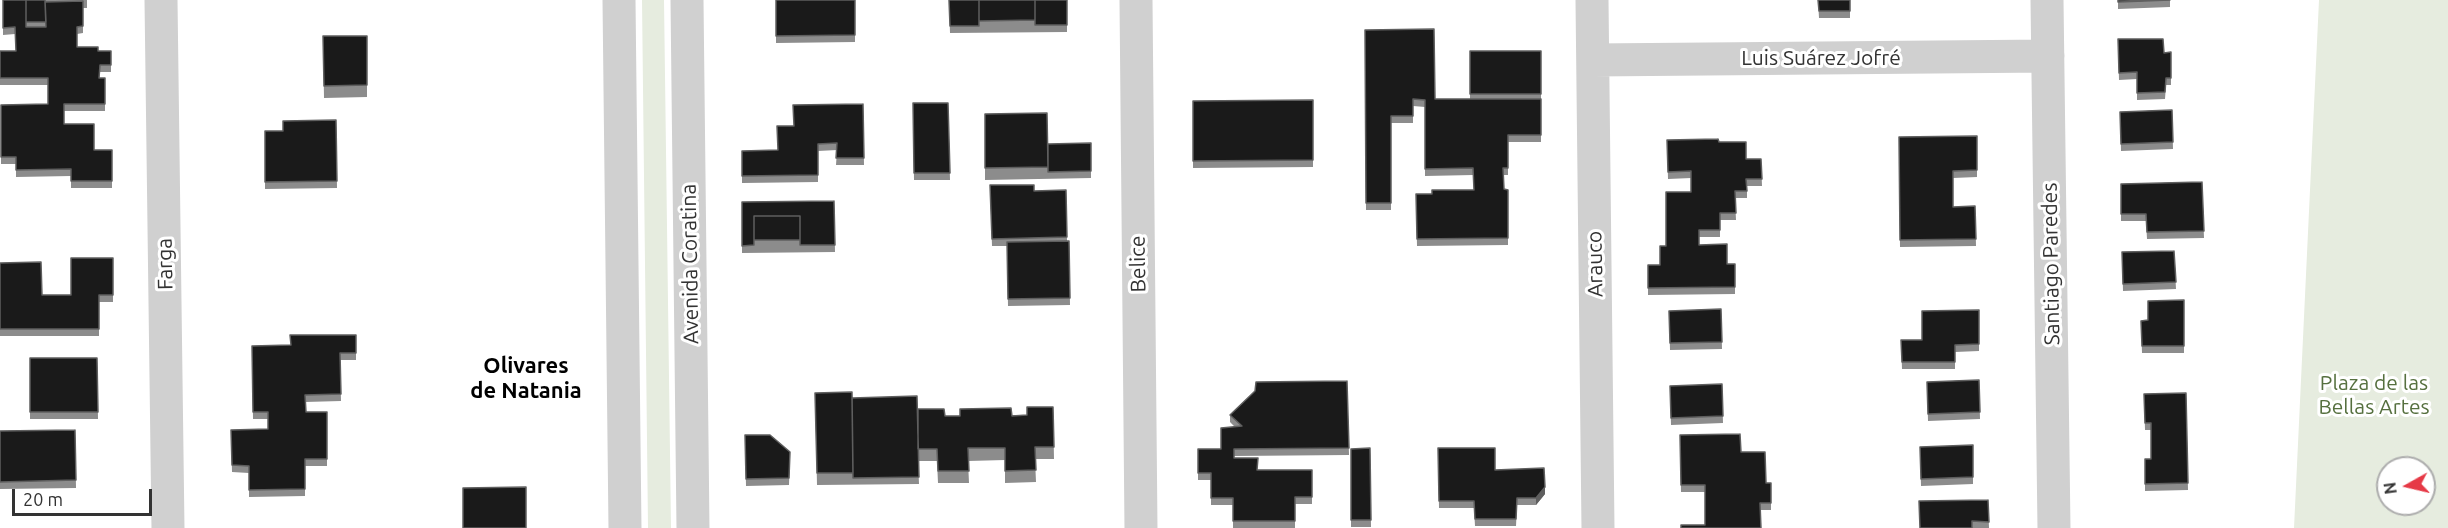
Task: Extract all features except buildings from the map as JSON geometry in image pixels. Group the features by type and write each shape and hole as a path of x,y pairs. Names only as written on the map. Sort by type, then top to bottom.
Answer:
{"street":[{"name":"Farga","path":"161,0 168,528"},
{"path":"620,0 625,528"},
{"name":"Avenida Coratina","path":"687,0 693,528"},
{"name":"Belice","path":"1136,0 1141,528"},
{"name":"Arauco","path":"1592,0 1598,528"},
{"name":"Santiago Paredes","path":"2048,0 2054,528"},
{"name":"Luis Suárez Jofré","path":"1593,60 2048,56"}],"green space":[{"path":"642,0 664,0 671,528 648,528"},
{"name":"Plaza de las Bellas Artes","path":"2319,0 2448,0 2448,528 2294,528"}],"district":[{"name":"Olivares de Natania","path":"526,378"}]}
